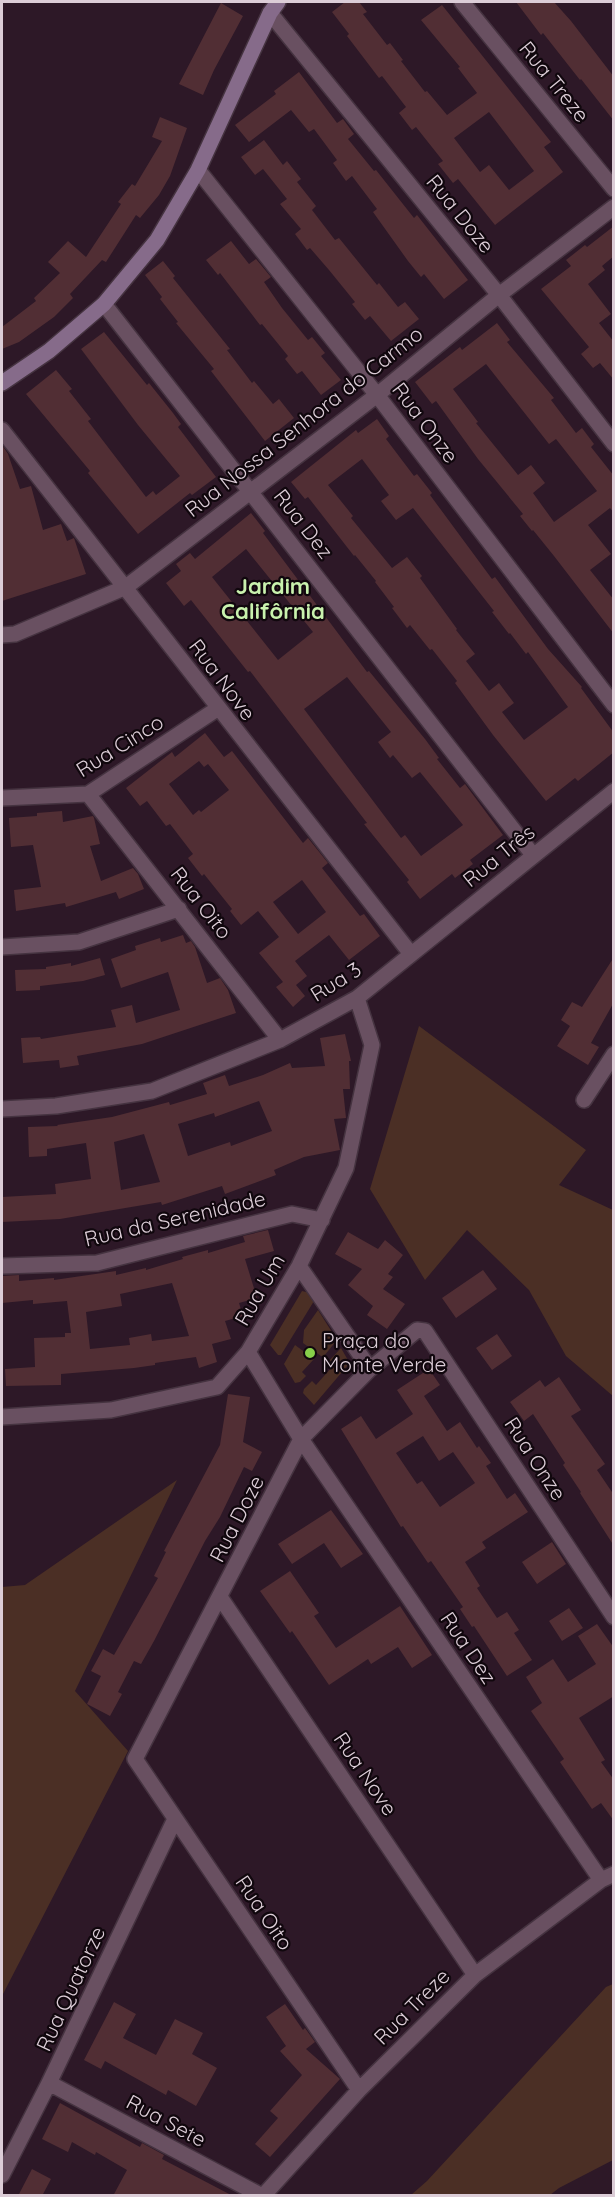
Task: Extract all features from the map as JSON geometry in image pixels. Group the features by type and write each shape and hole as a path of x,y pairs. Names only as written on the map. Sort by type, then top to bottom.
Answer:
{"street":[{"name":"Rua Treze","path":"462,2 614,189"},
{"path":"2,383 49,351 104,304 157,240 198,170 274,7"},
{"name":"Rua Doze","path":"274,7 614,444"},
{"name":"Rua Onze","path":"198,170 377,395 614,705"},
{"name":"Rua Nossa Senhora do Carmo","path":"2,635 15,634 126,587 377,395 499,295 614,207"},
{"name":"Rua Dez","path":"104,304 533,855"},
{"name":"Rua Nove","path":"2,430 126,587 217,709 411,954"},
{"name":"Rua Cinco","path":"2,798 88,794 217,709"},
{"name":"Rua Três","path":"411,954 614,790"},
{"name":"Rua Oito","path":"88,794 280,1040"},
{"path":"2,947 79,942 179,909"},
{"name":"Rua 3","path":"2,1109 56,1106 152,1090 280,1040 357,998 411,954"},
{"name":"Rua Um","path":"2,1417 111,1410 217,1387 248,1352 299,1266 346,1168 372,1045 357,998"},
{"path":"584,1100 614,1054"},
{"name":"Rua da Serenidade","path":"2,1266 97,1263 292,1214 322,1220"},
{"path":"299,1266 370,1369"},
{"name":"Rua Onze","path":"417,1330 425,1331 614,1617"},
{"name":"Rua Doze","path":"135,1759 301,1439 370,1369 417,1330"},
{"name":"Rua Dez","path":"248,1352 301,1439 607,1877"},
{"name":"Rua Nove","path":"220,1597 475,1975"},
{"name":"Rua Oito","path":"135,1759 359,2090"},
{"name":"Rua Quatorze","path":"2,2175 49,2083 175,1819"},
{"name":"Rua Treze","path":"262,2196 359,2090 475,1975 607,1877"},
{"name":"Rua Sete","path":"49,2083 262,2196"}],"shaded area":[{"path":"419,1026 586,1150 559,1185 613,1210 613,1396 566,1356 529,1290 467,1230 425,1280 370,1189"},
{"path":"302,1291 310,1293 314,1301 281,1355 278,1355 270,1345"},
{"path":"318,1310 337,1340 324,1356 303,1343 304,1330"},
{"path":"295,1345 314,1359 302,1372 306,1376 300,1382 295,1383 284,1364"},
{"path":"341,1348 349,1362 348,1365 314,1405 303,1393 304,1389 312,1381 316,1385 332,1367 328,1362"},
{"path":"177,1480 75,1691 128,1751 2,1996 2,1587 25,1585"},
{"path":"613,1984 613,2160 550,2195 411,2195 427,2181 606,1987"}],"building":[{"path":"345,2 359,2 367,12 363,14 387,45 390,43 425,92 427,91 447,115 477,93 458,68 460,67 421,20 442,5 551,142 544,147 563,172 495,225 458,179 453,183 438,164 443,161 416,127 412,130 399,113 406,107 382,76 379,78 332,12","holes":["489,112 534,171 509,190 489,165 480,172 454,138"]},
{"path":"516,2 554,2 571,21 614,77 614,121 543,33 541,35"},
{"path":"221,3 243,16 203,95 179,84"},
{"path":"299,72 337,123 343,119 354,134 348,139 414,218 417,215 468,280 444,299 424,274 421,277 408,261 373,212 377,209 352,176 346,181 333,163 337,160 314,129 309,132 291,110 249,142 235,125 276,94 274,91"},
{"path":"160,117 187,128 170,176 159,195 140,218 136,215 106,262 102,260 70,294 73,298 54,317 19,342 2,349 2,327 36,301 34,298 60,273 48,262 68,241 86,257 121,204 118,202 132,184 135,186 162,141 152,137"},
{"path":"264,140 283,165 287,161 301,179 297,182 316,206 312,210 335,240 339,238 398,307 405,302 419,319 391,341 370,316 365,320 352,304 355,302 329,270 310,248 307,250 295,234 301,229 280,204 287,199 263,169 255,175 241,157"},
{"path":"614,226 614,256 602,266 605,270 588,284 611,314 599,323 614,342 614,380 600,363 593,368 581,354 589,347 541,289 571,266 566,260"},
{"path":"231,241 249,264 256,259 271,277 264,282 308,340 312,337 325,353 321,356 341,380 321,395 302,371 297,374 285,359 288,356 262,324 260,325 220,273 218,275 206,260"},
{"path":"163,261 175,276 173,278 230,349 227,350 252,383 254,381 273,404 279,399 294,418 265,441 211,371 214,369 176,323 178,322 160,299 162,297 145,275"},
{"path":"497,323 510,340 507,342 554,398 551,400 576,433 582,428 594,444 591,447 614,476 614,513 610,508 588,525 611,554 590,570 614,600 614,634 520,516 523,514 478,459 436,401 432,404 415,382 460,347 462,350","holes":["486,364 549,444 556,439 597,491 554,522 533,493 545,483 531,465 518,475 476,423 478,422 453,389"]},
{"path":"104,332 173,413 181,424 178,427 216,477 192,495 190,493 138,534 88,473 90,471 26,394 56,370 72,389 69,391 91,419 88,421 146,497 153,491 156,495 180,476 81,349"},
{"path":"377,419 389,436 386,439 414,476 417,474 432,493 430,495 492,579 495,577 548,649 582,687 614,733 614,752 578,781 575,778 546,801 493,735 455,683 457,681 432,649 430,650 410,625 407,628 376,581 308,497 305,499 291,482 356,430 358,433","holes":["362,459 389,495 381,501 396,520 413,508 494,611 492,612 509,634 526,654 528,652 568,707 524,740 502,712 514,703 499,683 489,691 466,661 475,654 420,578 422,576 407,557 392,568 351,518 353,516 328,485"]},
{"path":"2,445 8,454 20,489 31,486 43,530 61,524 67,541 74,538 86,574 2,601"},
{"path":"251,513 265,531 263,533 367,672 369,671 425,739 439,758 437,759 460,788 465,784 503,835 470,860 473,864 455,878 452,874 420,899 407,882 409,880 364,824 367,823 250,671 248,672 191,600 184,606 166,583 181,571 176,564 190,553 195,559","holes":["246,549 313,632 278,660 212,577","347,677 391,732 378,742 390,758 393,755 412,778 420,772 463,825 421,856 405,835 401,838 304,709"]},
{"path":"205,733 224,757 232,751 303,843 308,838 328,863 322,868 360,916 364,914 380,936 349,960 329,935 295,961 307,976 296,985 305,996 293,1007 276,987 283,982 259,953 279,937 258,911 241,925 230,911 232,909 188,858 193,854 170,824 166,826 147,801 140,806 126,788 172,752 175,757","holes":["199,761 204,767 208,764 229,790 201,812 199,810 193,815 169,784","302,880 326,912 298,934 273,902"]},
{"path":"62,811 63,822 93,816 100,844 90,846 101,881 133,868 144,889 119,899 116,892 66,907 65,903 16,911 14,890 41,887 33,845 11,847 9,818"},
{"path":"183,935 186,943 191,941 195,947 207,983 220,978 228,990 236,1013 142,1044 77,1056 79,1065 60,1068 59,1060 23,1063 21,1038 40,1037 41,1039 116,1027 111,1010 132,1005 136,1023 180,1010 168,972 121,988 111,959 136,950 135,946 160,938 161,942"},
{"path":"614,957 614,1002 591,1043 599,1047 588,1065 557,1046 570,1026 561,1020 572,1002 582,1007"},
{"path":"100,958 105,975 83,981 40,986 40,990 16,991 15,970 46,969 46,967 71,963 71,966"},
{"path":"345,1034 351,1061 349,1061 350,1089 343,1089 346,1118 334,1119 340,1150 304,1157 274,1170 276,1175 225,1194 222,1186 162,1205 161,1202 60,1219 2,1222 2,1197 56,1194 55,1184 91,1179 86,1143 47,1149 47,1156 29,1157 28,1127 58,1126 112,1117 169,1102 170,1105 207,1094 203,1083 225,1075 229,1086 290,1063 292,1068 325,1066 320,1038","holes":["259,1101 272,1131 231,1146 230,1142 188,1156 178,1124 214,1113 215,1117","144,1134 160,1182 121,1190 114,1142"]},
{"path":"268,1230 274,1251 245,1259 257,1298 239,1303 243,1316 225,1321 231,1339 212,1344 217,1362 199,1368 196,1357 134,1368 61,1374 61,1385 6,1386 5,1369 35,1367 34,1338 65,1337 65,1333 71,1333 67,1301 33,1304 33,1300 2,1303 2,1276 19,1275 19,1281 54,1278 54,1280 116,1271 116,1275 146,1268 146,1270 183,1259 182,1257 208,1250 208,1253 245,1242 243,1236","holes":["172,1283 189,1336 152,1341 151,1334 129,1338 130,1345 90,1349 86,1312 122,1306 120,1294"]},
{"path":"348,1232 378,1249 385,1240 403,1255 388,1274 393,1277 383,1289 405,1304 387,1329 367,1315 373,1306 348,1285 362,1269 335,1254"},
{"path":"483,1270 497,1289 456,1318 442,1298"},
{"path":"497,1334 512,1356 492,1370 476,1348"},
{"path":"429,1369 440,1385 424,1396 447,1431 460,1422 477,1448 479,1446 491,1463 486,1466 507,1499 515,1493 528,1512 482,1542 486,1548 465,1562 480,1586 477,1588 497,1618 507,1612 519,1630 514,1633 532,1660 507,1676 460,1609 463,1607 431,1561 428,1563 403,1526 401,1527 341,1429 361,1416 376,1439 413,1414 397,1390","holes":["423,1436 439,1461 453,1452 475,1483 440,1507 422,1481 417,1484 396,1453"]},
{"path":"559,1377 581,1410 571,1416 605,1464 597,1470 614,1495 614,1546 533,1414 524,1421 510,1402 540,1380 545,1387"},
{"path":"228,1394 250,1397 243,1442 262,1452 252,1471 244,1467 220,1517 205,1541 141,1664 134,1661 118,1692 122,1694 110,1716 87,1704 101,1676 91,1671 103,1649 114,1655 158,1578 154,1576 166,1552 164,1551 220,1445"},
{"path":"331,1510 363,1554 341,1568 324,1543 292,1564 278,1544"},
{"path":"552,1542 566,1564 537,1584 522,1562"},
{"path":"290,1571 319,1613 314,1616 336,1648 400,1606 432,1655 412,1668 398,1647 371,1664 368,1659 329,1685 292,1631 290,1633 260,1591"},
{"path":"569,1608 583,1628 562,1641 549,1621"},
{"path":"597,1624 614,1648 614,1696 579,1718 605,1760 601,1762 614,1780 614,1821 601,1803 592,1809 560,1762 564,1759 531,1711 542,1703 526,1677 553,1659 568,1682 596,1664 578,1636"},
{"path":"114,2002 136,2014 123,2038 156,2055 175,2019 203,2033 192,2054 217,2068 196,2106 168,2090 166,2095 105,2061 101,2069 84,2060"},
{"path":"285,2004 303,2030 305,2028 315,2042 306,2049 340,2079 270,2157 255,2144 278,2118 270,2111 302,2075 280,2051 286,2046 266,2017"},
{"path":"60,2103 140,2147 142,2143 164,2155 162,2159 233,2196 113,2196 127,2170 96,2152 95,2155 72,2142 68,2152 42,2139"},
{"path":"32,2169 51,2179 42,2196 18,2196"}],"place":[{"name":"Praça do Monte Verde","path":"310,1353"}],"district":[{"name":"Jardim Califôrnia","path":"273,598"}]}
